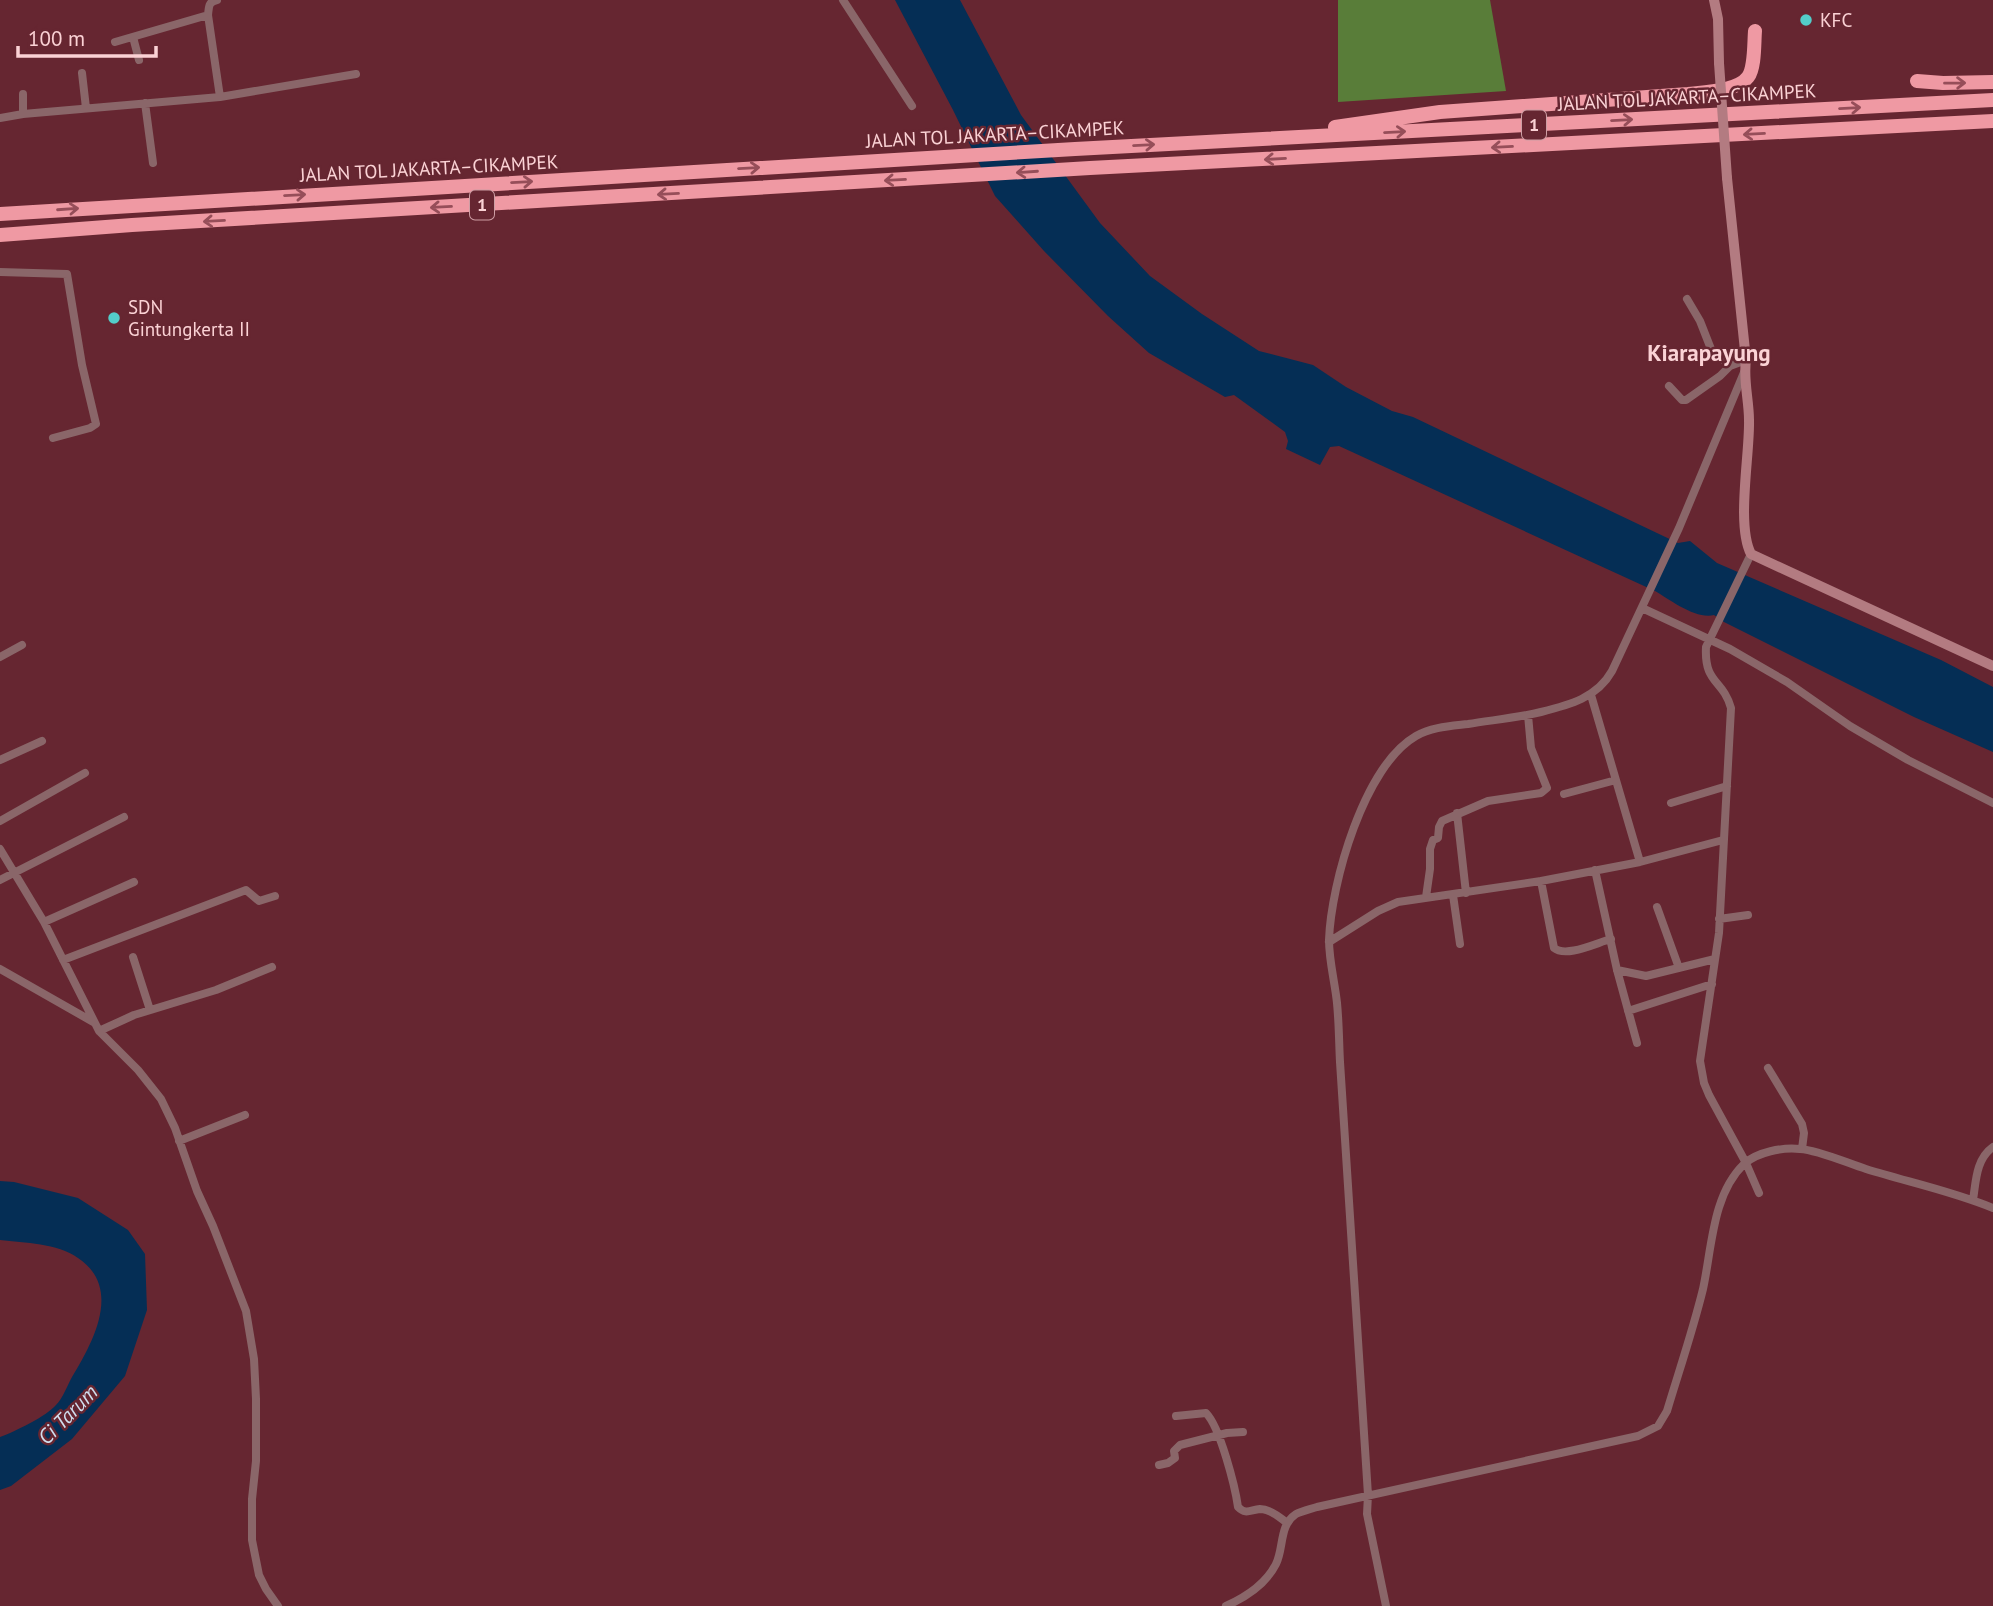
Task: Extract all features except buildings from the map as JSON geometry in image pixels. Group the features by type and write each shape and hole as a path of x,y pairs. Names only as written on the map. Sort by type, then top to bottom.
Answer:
{"highway":[{"path":"1233,140 1440,113 1725,89 1749,77 1755,32"},
{"path":"1917,81 1993,82"},
{"name":"JALAN TOL JAKARTA–CIKAMPEK","path":"0,214 1233,140 1993,100"},
{"name":"JALAN TOL JAKARTA–CIKAMPEK","path":"0,235 964,176 1993,121"}],"street":[{"path":"217,0 209,5 208,15 220,97"},
{"path":"843,0 912,106"},
{"path":"1714,0 1718,19 1727,178 1750,422 1744,524 1746,545 1751,554 1993,666"},
{"path":"115,42 208,15"},
{"path":"133,37 139,60"},
{"path":"82,73 86,108"},
{"path":"0,118 220,97 356,74"},
{"path":"23,94 23,114"},
{"path":"145,103 153,163"},
{"path":"0,272 67,274 82,365 96,424 52,438"},
{"path":"1687,299 1700,321 1711,349 1730,366"},
{"path":"1669,386 1682,400 1686,400 1730,366 1745,365"},
{"path":"1386,1606 1367,1514 1338,1006 1329,942 1335,898 1352,838 1359,814 1375,782 1390,758 1410,740 1432,730 1528,715 1564,706 1591,695 1607,680 1679,528 1745,365"},
{"path":"1751,554 1706,647 1709,674 1726,693 1731,708 1719,919 1700,1061 1704,1083 1759,1193"},
{"path":"1642,608 1709,639 1787,682 1850,726 1908,760 1993,803"},
{"path":"0,657 22,645"},
{"path":"1591,695 1640,862"},
{"path":"1426,897 1430,849 1432,842 1438,838 1442,821 1488,802 1546,790 1531,748 1528,715"},
{"path":"0,760 42,741"},
{"path":"0,821 85,773"},
{"path":"1564,794 1616,780"},
{"path":"1671,803 1727,786"},
{"path":"1457,813 1466,893"},
{"path":"0,880 124,817"},
{"path":"1329,942 1378,911 1398,902 1541,881 1640,862 1723,840"},
{"path":"0,849 44,922 98,1027 160,1098 175,1128 197,1191 246,1311 254,1359 256,1399 252,1540 259,1575 278,1606"},
{"path":"1595,870 1637,1043"},
{"path":"1541,881 1554,948 1567,953 1611,939"},
{"path":"44,922 134,882"},
{"path":"63,960 246,890 259,901 275,896"},
{"path":"1453,895 1460,944"},
{"path":"1657,908 1679,968"},
{"path":"1719,919 1748,915"},
{"path":"133,957 136,982 150,1010"},
{"path":"1618,970 1646,976 1715,958"},
{"path":"0,969 98,1027 216,990 272,967"},
{"path":"1628,1010 1712,984"},
{"path":"1768,1068 1802,1124 1802,1149"},
{"path":"179,1141 244,1115"},
{"path":"1973,1200 1981,1160 1993,1147"},
{"path":"1226,1606 1251,1592 1269,1574 1280,1554 1287,1523 1296,1514 1368,1495 1638,1436 1658,1426 1667,1411 1703,1290 1723,1196 1729,1183 1746,1163 1773,1151 1802,1149 1993,1208"},
{"path":"1176,1416 1206,1413 1213,1421 1230,1470 1238,1507 1248,1512 1267,1510 1287,1523"},
{"path":"1159,1465 1172,1461 1175,1458 1174,1451 1180,1445 1243,1432"}],"green space":[{"path":"1338,0 1490,0 1506,91 1338,102"}],"water":[{"path":"895,0 960,0 1021,115 1100,223 1150,276 1202,314 1259,351 1313,365 1346,387 1392,411 1413,417 1678,543 1690,541 1717,563 1941,660 1993,687 1993,752 1914,717 1714,615 1692,612 1655,591 1339,446 1330,447 1320,465 1286,449 1288,441 1285,432 1234,395 1225,397 1149,353 1044,251 995,196"},
{"name":"Ci Tarum","path":"0,1181 78,1198 128,1230 145,1254 147,1310 125,1376 72,1439 11,1486 0,1490 0,1437 38,1419 58,1402 95,1332 101,1300 99,1284 92,1270 70,1253 40,1245 0,1240"}],"place":[{"name":"KFC","path":"1806,20"},
{"name":"SDN Gintungkerta II","path":"114,318"}],"district":[{"name":"Kiarapayung","path":"1709,353"}]}
